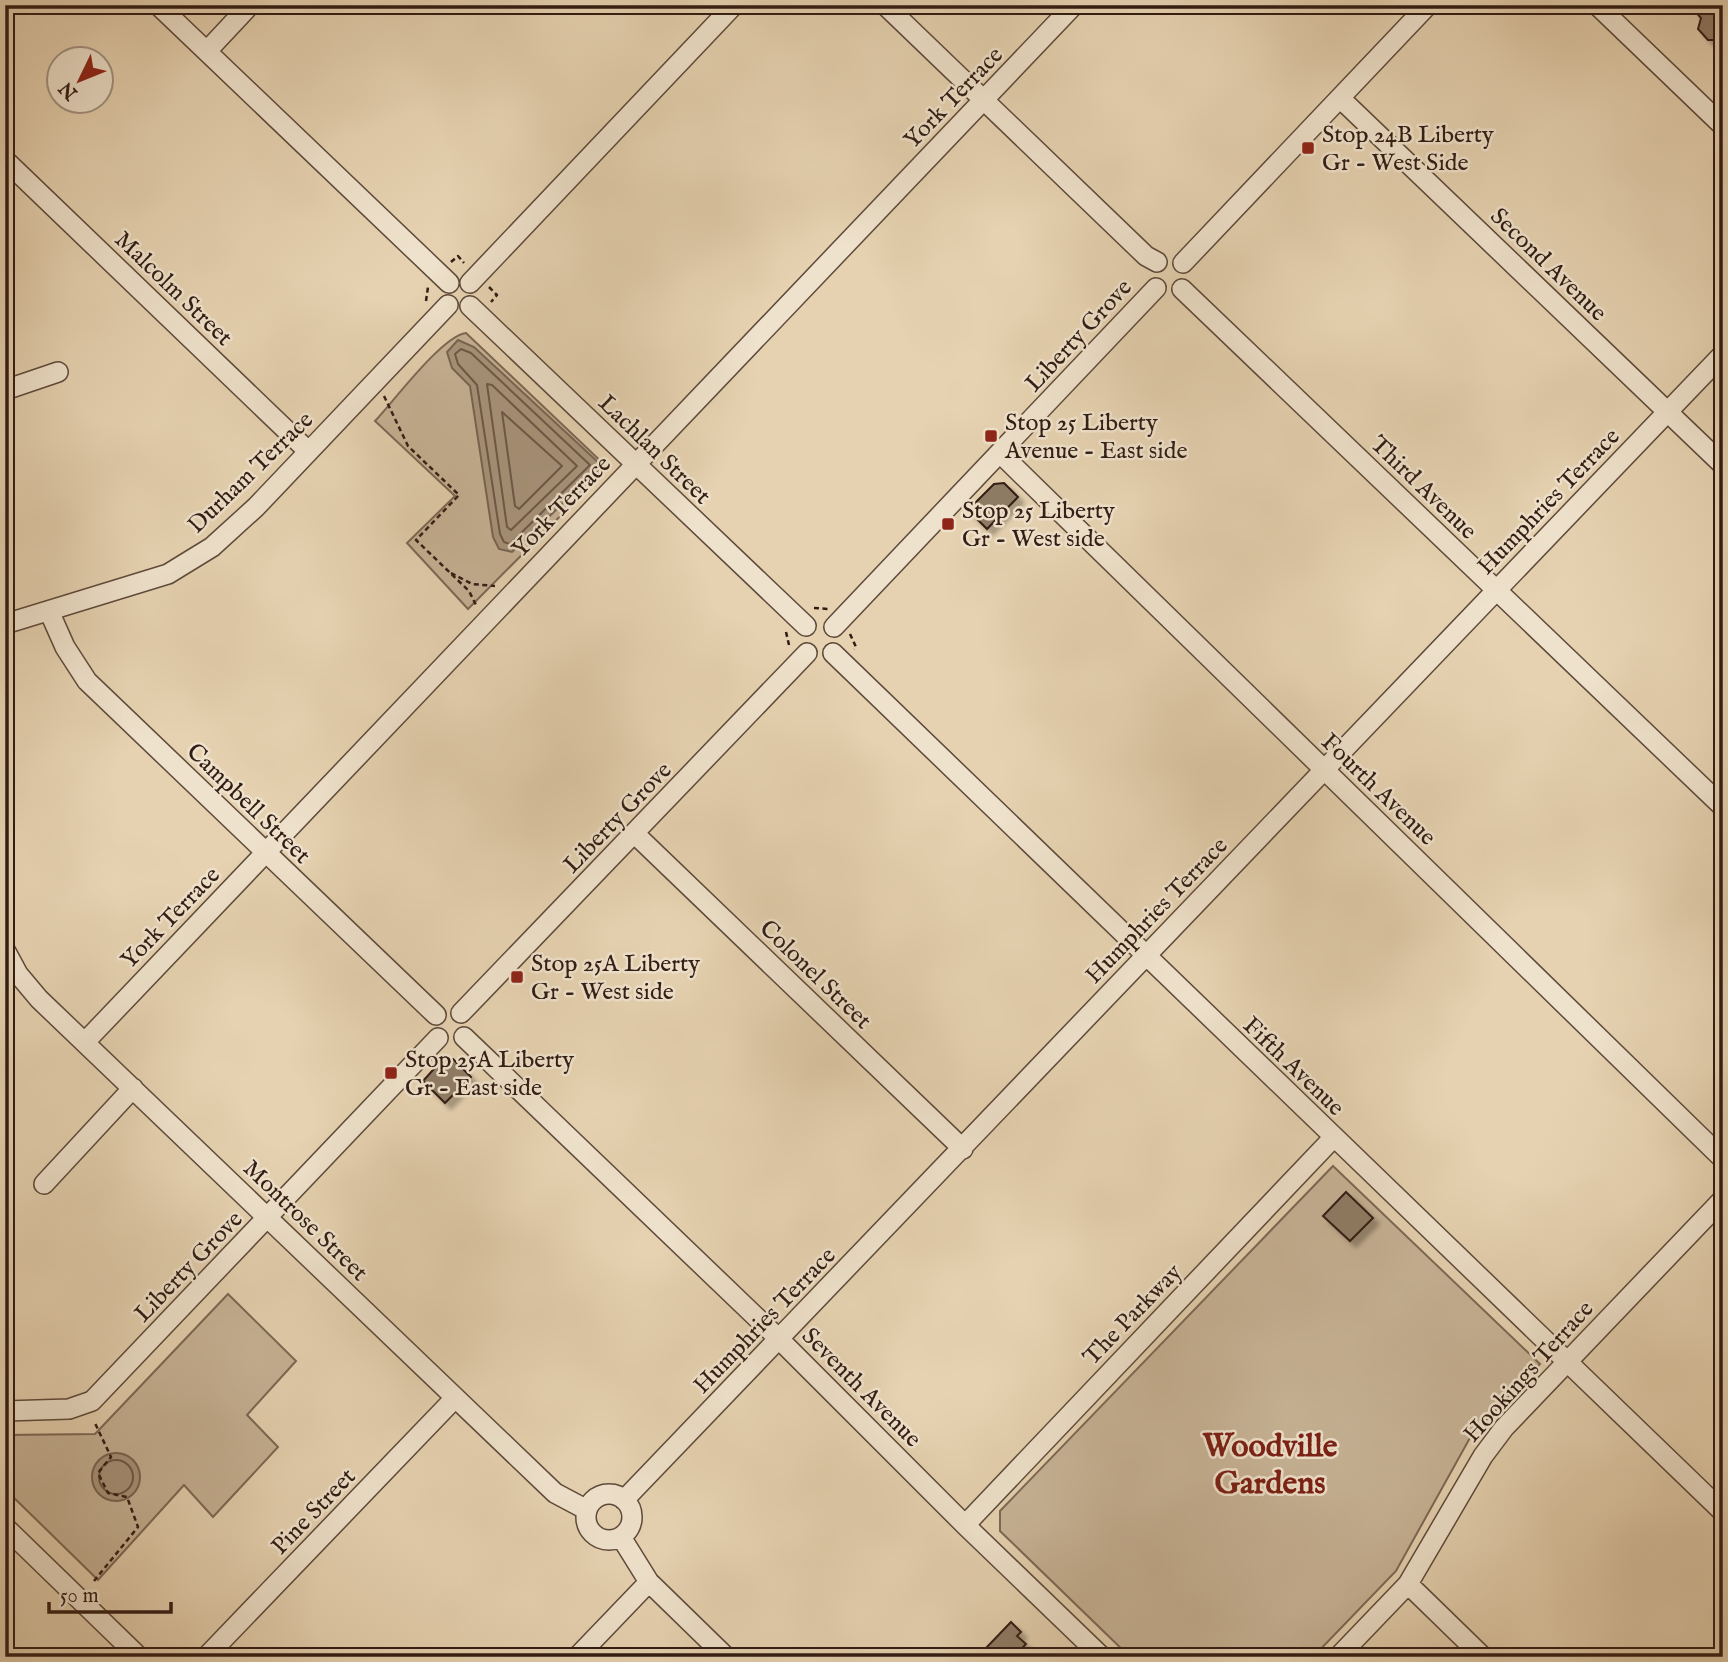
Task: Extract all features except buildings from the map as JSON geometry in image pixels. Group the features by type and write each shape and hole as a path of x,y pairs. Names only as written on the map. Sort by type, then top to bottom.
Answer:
{"street":[{"path":"158,5 449,283"},
{"path":"207,51 250,5"},
{"path":"470,283 734,5"},
{"path":"885,5 1146,256 1157,262"},
{"name":"York Terrace","path":"85,1042 1074,5"},
{"path":"1183,263 1428,5"},
{"path":"1597,5 1723,125"},
{"name":"Second Avenue","path":"1341,99 1723,465"},
{"name":"Malcolm Street","path":"5,160 308,451"},
{"path":"1165,258 1175,258 1183,263 1187,281 1182,289 1174,294 1156,288 1152,270 1157,262 1165,258"},
{"path":"459,278 470,283 475,296 470,306 457,310 448,305 444,291 449,283 459,278"},
{"name":"Liberty Grove","path":"834,628 1156,288"},
{"name":"Third Avenue","path":"1182,289 1723,807"},
{"name":"Durham Terrace","path":"5,624 168,574 201,554 256,507 448,305"},
{"name":"Lachlan Street","path":"470,306 806,626"},
{"name":"Humphries Terrace","path":"624,1500 1723,354"},
{"path":"5,390 58,372"},
{"name":"Fourth Avenue","path":"1001,454 1723,1159"},
{"name":"Campbell Street","path":"49,611 65,647 87,681 436,1015"},
{"path":"820,621 834,628 839,641 833,653 823,658 807,653 801,640 806,626 820,621"},
{"name":"Liberty Grove","path":"461,1013 807,653"},
{"name":"Fifth Avenue","path":"833,653 1723,1512"},
{"name":"Colonel Street","path":"635,834 963,1149"},
{"name":"Montrose Street","path":"5,950 18,974 31,989 85,1042 555,1493 587,1510"},
{"path":"452,1009 461,1013 467,1031 464,1037 446,1042 438,1038 433,1030 436,1015 452,1009"},
{"name":"Seventh Avenue","path":"464,1037 779,1339 1102,1657"},
{"name":"Liberty Grove","path":"5,1411 77,1408 92,1401 438,1038"},
{"path":"44,1184 133,1088"},
{"name":"The Parkway","path":"965,1525 1334,1137"},
{"name":"Hookings Terrace","path":"1338,1657 1408,1584 1492,1443 1566,1361 1723,1199"},
{"name":"Pine Street","path":"206,1657 455,1398"},
{"path":"603,1495 618,1496 629,1507 631,1523 621,1536 606,1540 592,1533 587,1526 587,1510 596,1498 603,1495"},
{"path":"5,1527 139,1657"},
{"path":"621,1536 649,1582 726,1657"},
{"path":"577,1657 649,1582"},
{"path":"1408,1584 1483,1657"}],"path":[{"path":"372,384 389,401 394,421 408,446 459,495 416,541 469,591 477,608 484,601"},
{"path":"451,573 472,584 498,586 491,594"},
{"path":"94,1421 111,1457 98,1473 108,1493 127,1497 138,1527 94,1581"}],"shaded area":[{"path":"466,333 608,468 468,609 407,543 455,496 375,421 444,345"},
{"path":"1333,1166 1540,1364 1471,1436 1396,1571 1313,1657 1130,1657 1000,1531 1000,1511"},
{"path":"228,1294 296,1361 247,1415 278,1447 213,1517 184,1485 98,1580 5,1489 5,1435 95,1434"}],"water":[{"path":"458,340 474,347 599,463 600,468 512,552 499,549 493,537 470,386 452,368 447,352"},
{"path":"116,1453 133,1460 140,1477 133,1494 116,1501 99,1494 92,1477 99,1460"}],"place":[{"name":"Stop 24B Liberty Gr - West Side","path":"1308,148"},
{"name":"Stop 25 Liberty Avenue - East side","path":"991,436"},
{"name":"Stop 25 Liberty Gr - West side","path":"948,524"},
{"name":"Stop 25A Liberty Gr - West side","path":"517,977"},
{"name":"Stop 25A Liberty Gr - East side","path":"391,1073"}],"district":[{"name":"Woodville Gardens","path":"1270,1464"}]}
